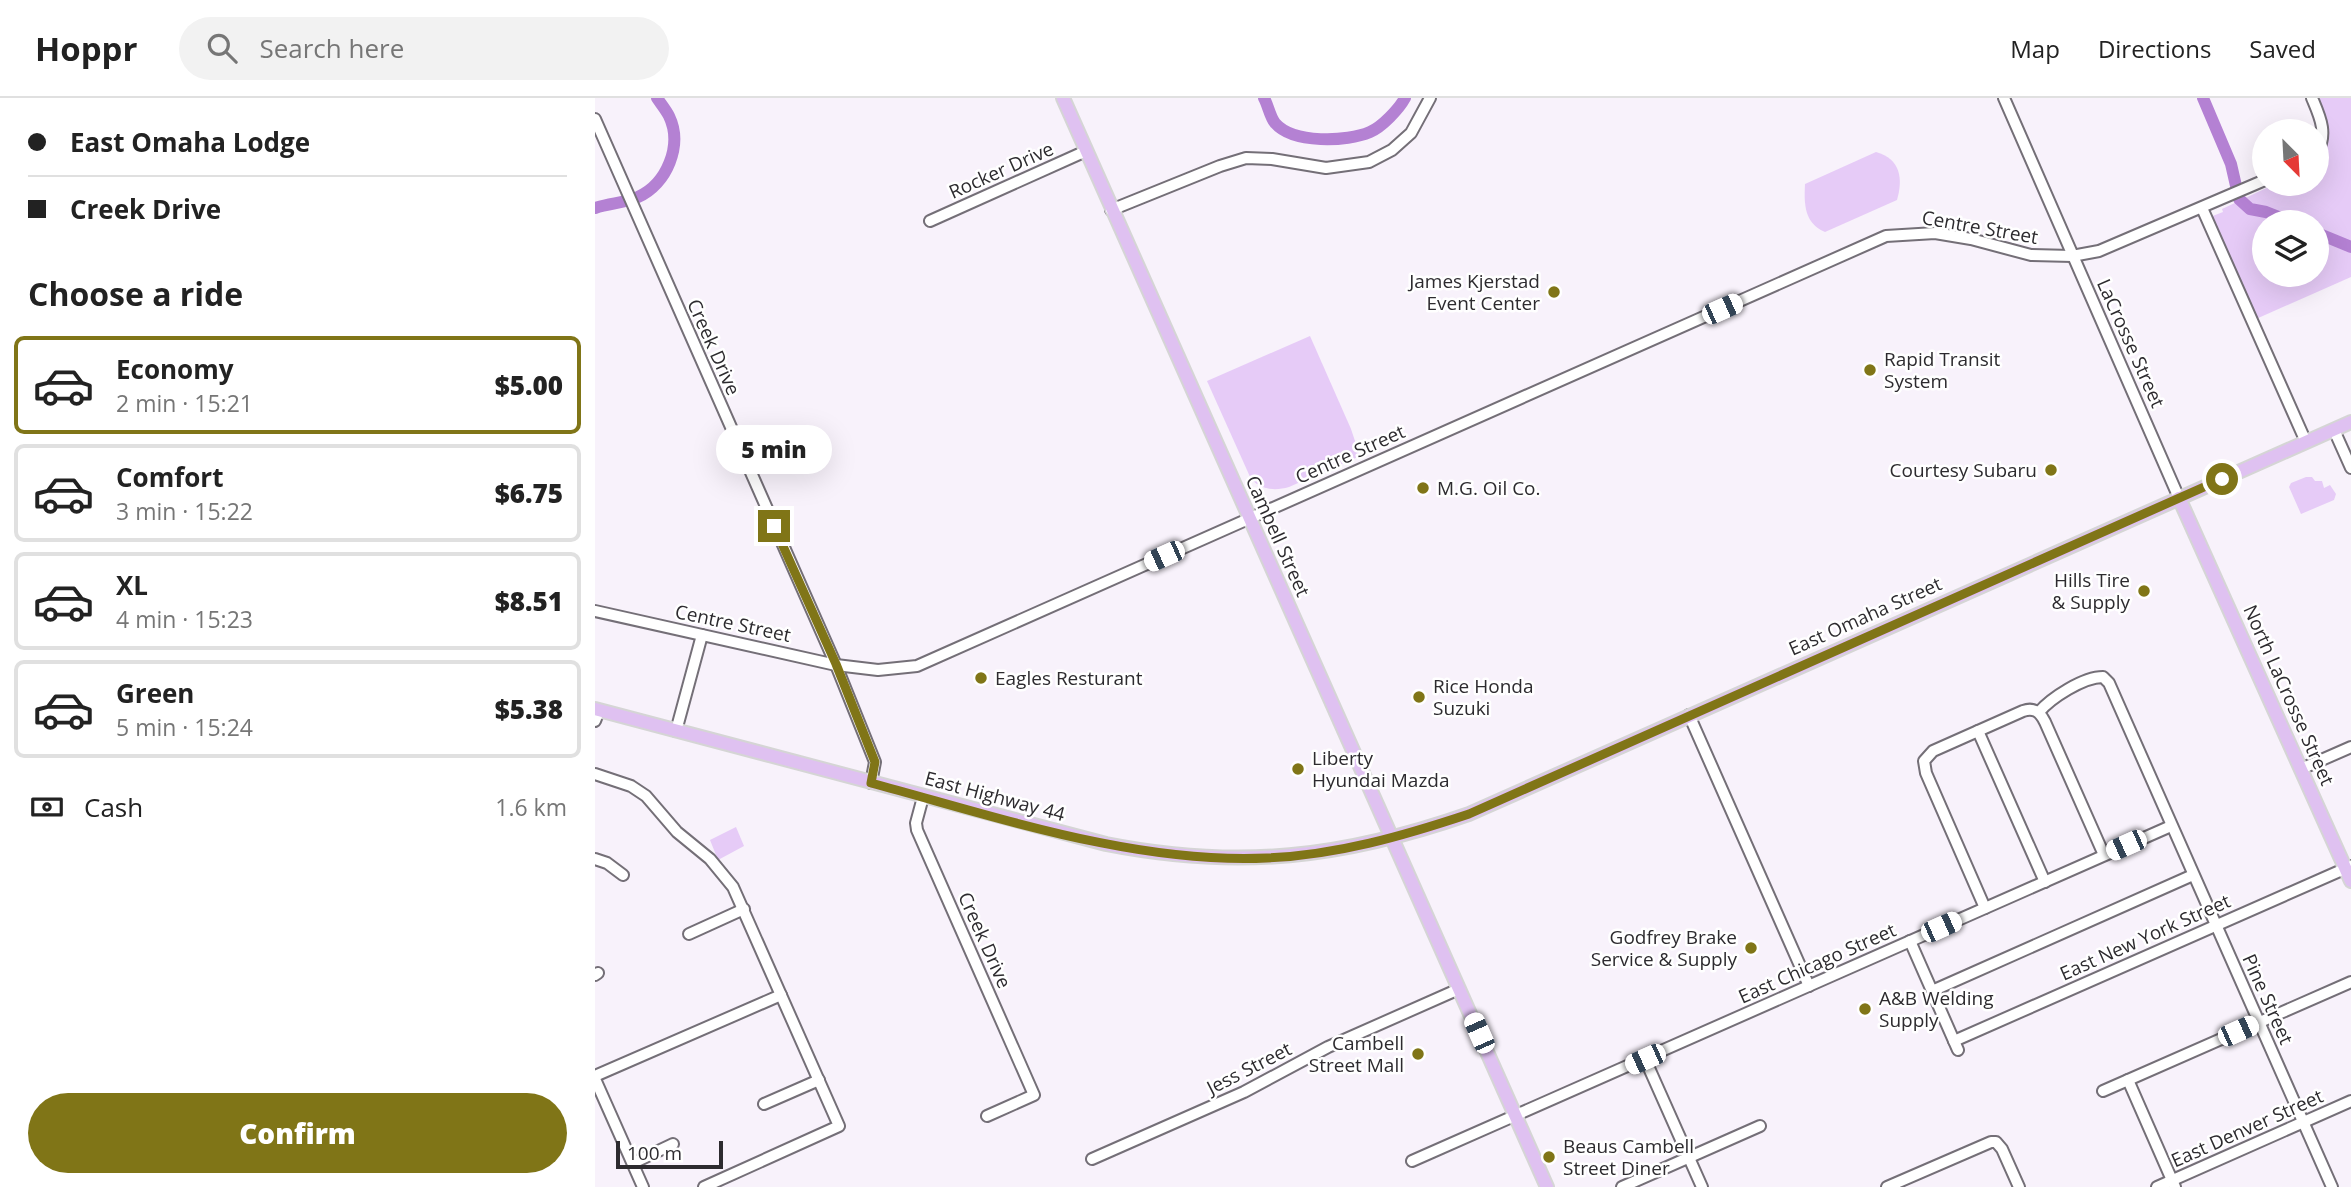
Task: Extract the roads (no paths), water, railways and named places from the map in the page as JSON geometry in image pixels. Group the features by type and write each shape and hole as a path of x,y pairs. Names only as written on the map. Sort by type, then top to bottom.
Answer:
{"main road":[{"name":"Cambell Street","path":"1063,98 1547,1187"},
{"name":"East Omaha Street","path":"1392,839 1469,814 2351,422"},
{"name":"LaCrosse Street","path":"2179,498 2227,603"},
{"name":"North LaCrosse Street","path":"2227,603 2349,872"},
{"name":"East Highway 44","path":"596,714 676,731 1106,844 1178,856 1270,858 1321,853 1392,839"}],"street":[{"path":"1111,210 1246,158 1272,159 1326,168 1369,162 1392,150 1411,133 1430,98"},
{"name":"LaCrosse Street","path":"2004,98 2179,498"},
{"path":"2312,98 2321,119"},
{"name":"Creek Drive","path":"595,119 836,664 875,762 871,783"},
{"name":"Rocker Drive","path":"930,221 1086,151"},
{"name":"Centre Street","path":"595,611 836,664 878,670 917,666 1886,236 1935,233 1971,239 2031,255 2072,256 2099,251 2252,186"},
{"path":"2202,208 2306,442"},
{"path":"2333,430 2351,468"},
{"path":"676,731 702,635"},
{"name":"Pine Street","path":"2039,712 2056,696 2094,678 2106,679 2332,1187"},
{"path":"1985,908 1923,764 1933,751 2028,709 2039,712 2104,855"},
{"path":"1689,715 1809,986"},
{"path":"1978,731 2045,881"},
{"path":"2301,769 2351,747"},
{"path":"595,774 631,786 646,796 677,832 721,871 733,887 839,1126 704,1187"},
{"name":"Creek Drive","path":"923,797 916,823 917,830 1034,1095 987,1116"},
{"name":"East Chicago Street","path":"1412,1161 2171,826"},
{"path":"595,859 607,863 623,875"},
{"name":"East New York Street","path":"1932,991 1956,1045 2216,925 2349,872"},
{"path":"1910,941 1932,991 2193,875"},
{"path":"689,934 744,909"},
{"path":"2103,1091 2351,982"},
{"name":"Jess Street","path":"1092,1160 1244,1092 1320,1050 1459,989"},
{"path":"643,1187 595,1079 781,995"},
{"path":"1645,1059 1702,1187"},
{"path":"764,1104 819,1080"},
{"path":"2128,1080 2174,1184"},
{"name":"East Denver Street","path":"2158,1187 2174,1184 2351,1101"},
{"path":"1622,1187 1760,1126"},
{"path":"1887,1187 1986,1143 1996,1142 2002,1149 2019,1187"},
{"path":"633,1163 673,1144"}],"waterway":[{"path":"595,208 638,197 657,183 664,173 673,151 673,127 657,98"},
{"path":"1264,98 1273,120 1283,130 1294,135 1321,139 1348,138 1370,132 1390,117 1405,98"},
{"path":"2203,98 2231,164 2239,199 2250,209 2255,210"},
{"path":"2329,238 2351,247"}],"place":[{"name":"James Kjerstad Event Center","path":"1554,292"},
{"name":"Rapid Transit System","path":"1870,370"},
{"name":"Courtesy Subaru","path":"2051,470"},
{"name":"M.G. Oil Co.","path":"1423,488"},
{"name":"Hills Tire & Supply","path":"2144,591"},
{"name":"Eagles Resturant","path":"981,678"},
{"name":"Rice Honda Suzuki","path":"1419,697"},
{"name":"Liberty Hyundai Mazda","path":"1298,769"},
{"name":"Godfrey Brake Service & Supply","path":"1751,948"},
{"name":"A&B Welding Supply","path":"1865,1009"},
{"name":"Cambell Street Mall","path":"1418,1054"},
{"name":"Beaus Cambell Street Diner","path":"1549,1157"}]}
